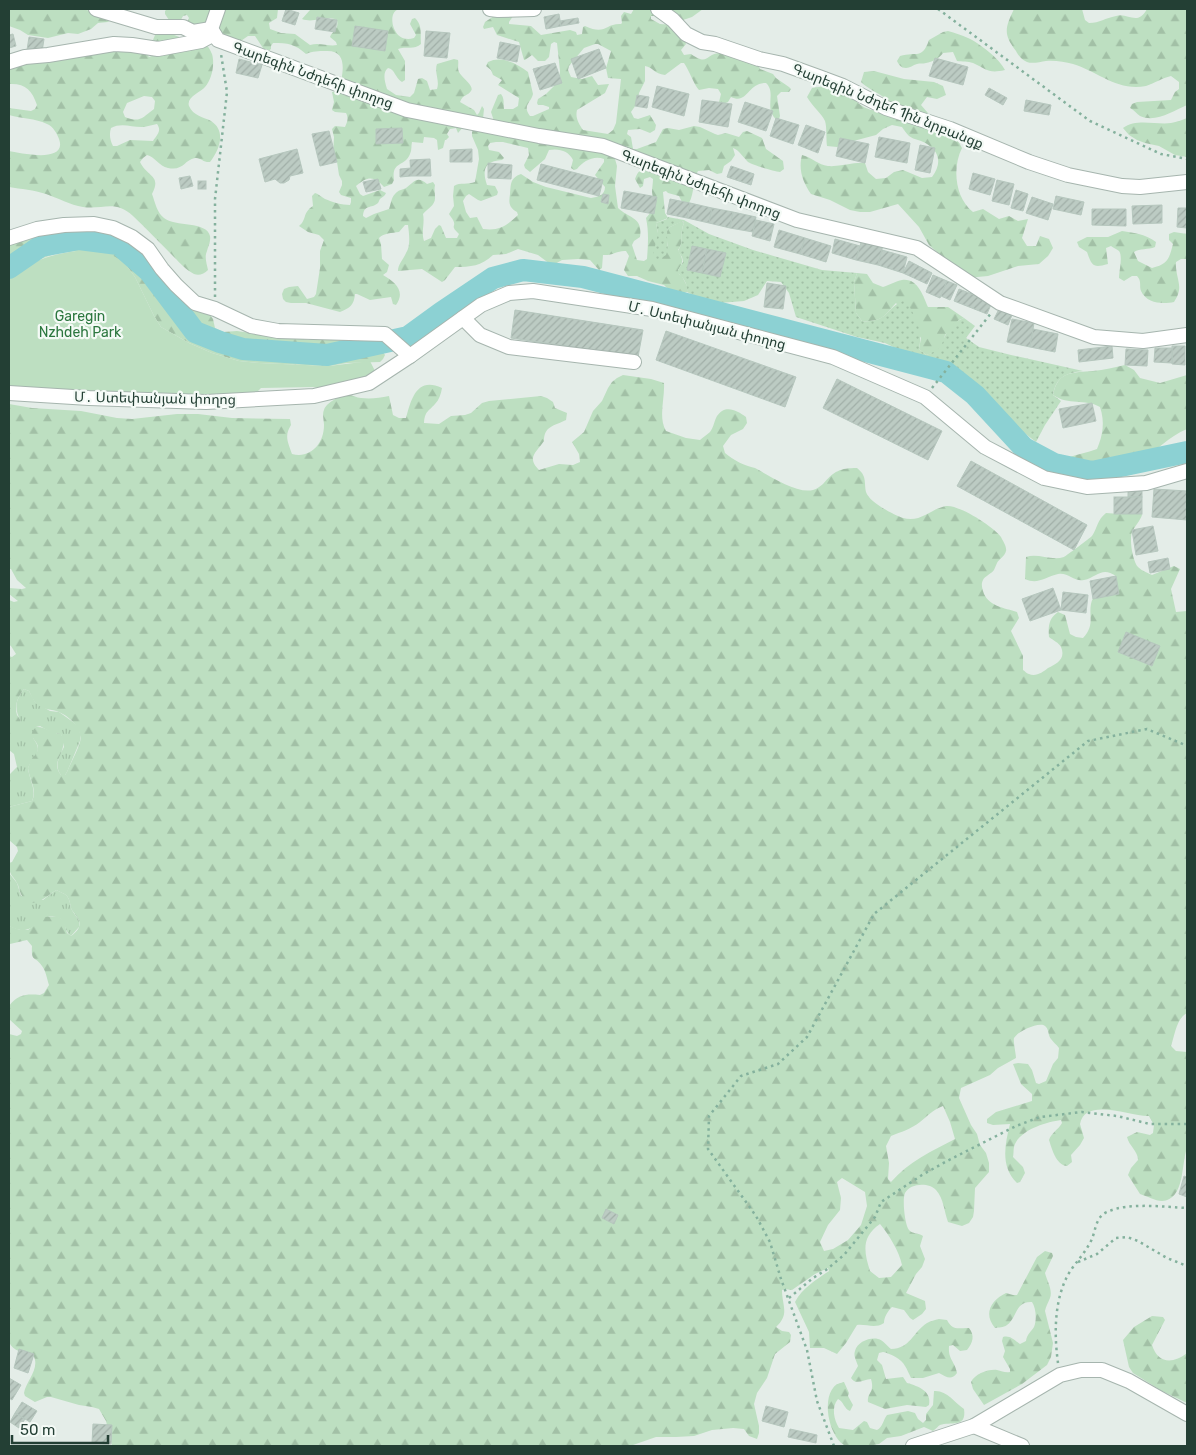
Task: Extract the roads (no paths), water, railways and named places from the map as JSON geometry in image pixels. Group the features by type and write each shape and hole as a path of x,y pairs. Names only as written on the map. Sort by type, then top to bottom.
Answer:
{"street":[{"path":"96,9 156,27 183,27 193,32 215,34"},
{"path":"215,34 218,9"},
{"path":"490,9 534,9"},
{"name":"Գարեգին Նժդեհ 1ին նրբանցք","path":"658,9 673,20 686,34 702,42 783,64 819,77 843,86 886,108 950,129 1029,162 1068,175 1122,186 1140,187 1187,182"},
{"path":"9,62 25,57 114,44 158,49 201,41 215,34"},
{"name":"Գարեգին Նժդեհի փողոց","path":"215,34 407,110 539,136 603,146 797,220 917,248 1000,303 1094,337 1143,340 1187,335"},
{"path":"9,238 37,229 64,226 94,224 113,228 132,237 148,249 176,285 195,302 251,326 278,331 385,334 410,356"},
{"name":"Մ․ Ստեփանյան փողոց","path":"9,392 89,398 206,402 314,396 369,383 481,305 510,293 533,291 652,309 833,357 924,397 986,447 1044,478 1087,487 1146,483 1187,471"},
{"path":"463,318 480,335 509,347 634,362"},
{"path":"913,1446 974,1426 1060,1375 1081,1370 1102,1370 1129,1381 1187,1414"},
{"path":"974,1426 1022,1446"}],"waterway":[{"path":"9,268 41,246 79,239 118,244 149,271 195,332 243,349 327,355 408,337 493,278 523,270 583,277 946,372 975,395 1024,448 1054,464 1092,472 1187,452"}],"park label":[{"name":"Garegin Nzhdeh Park","path":"80,324"}]}
